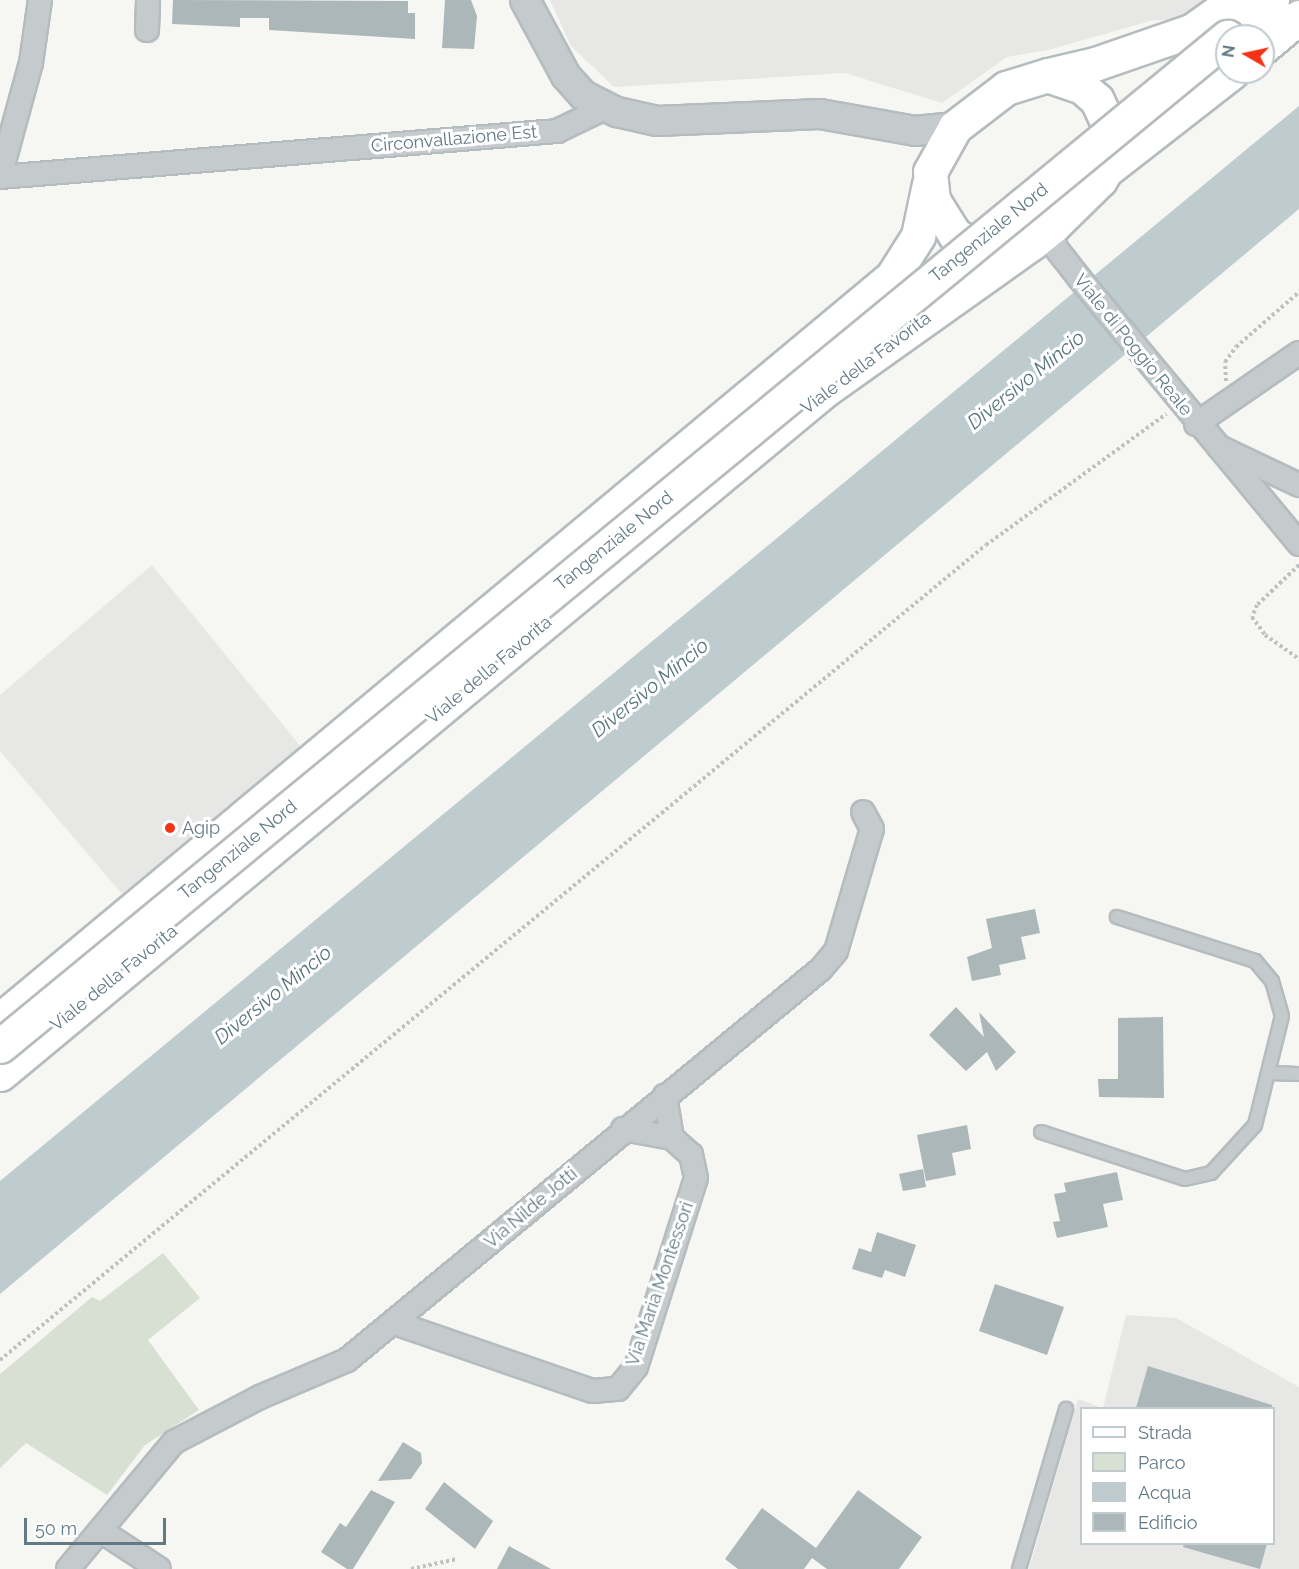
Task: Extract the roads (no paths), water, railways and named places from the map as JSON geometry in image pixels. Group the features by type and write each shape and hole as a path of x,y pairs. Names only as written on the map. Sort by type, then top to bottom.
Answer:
{"main road":[{"path":"0,1020 892,277 918,236 930,178 955,127 1006,88 1095,64 1193,30 1235,0"},
{"name":"Tangenziale Nord","path":"1243,24 1272,0"},
{"path":"1275,37 1299,17"},
{"name":"Tangenziale Nord","path":"0,1046 1215,48"},
{"path":"1048,75 1082,87 1105,108 1115,139 1105,171"},
{"path":"930,178 939,214 955,235 982,250 1039,243 1105,171 1217,84"},
{"name":"Viale della Favorita","path":"0,1074 825,390 1039,243"}],"street":[{"path":"0,176 29,74 40,0"},
{"path":"147,30 148,0"},
{"path":"525,0 566,76 605,108 657,121 779,112 840,115 930,132 955,127"},
{"name":"Circonvallazione Est","path":"0,176 557,131 605,108"},
{"path":"900,128 921,152 930,178"},
{"name":"Viale di Poggio Reale","path":"1039,243 1080,279 1211,443 1299,544"},
{"path":"1196,424 1234,394 1299,353"},
{"name":"Viale di Poggio Reale","path":"1211,443 1299,485"},
{"name":"Via Nilde Jotti","path":"68,1569 174,1442 260,1397 347,1360 395,1323 623,1130 821,969 836,951 872,830 863,812"},
{"path":"623,1130 672,1138 665,1096"},
{"name":"Via Maria Montessori","path":"395,1323 594,1391 618,1389 636,1367 696,1178 691,1155 672,1138"},
{"path":"101,1531 159,1569"}],"lane":[{"path":"1041,1132 1185,1179 1211,1173 1255,1125 1282,1016 1272,981 1255,961 1118,917"},
{"path":"1269,1073 1299,1074"},
{"path":"1019,1569 1066,1409"}],"water":[{"name":"Diversivo Mincio","path":"1299,106 1299,209 0,1294 0,1181"}],"place":[{"name":"Agip","path":"170,828"}]}
